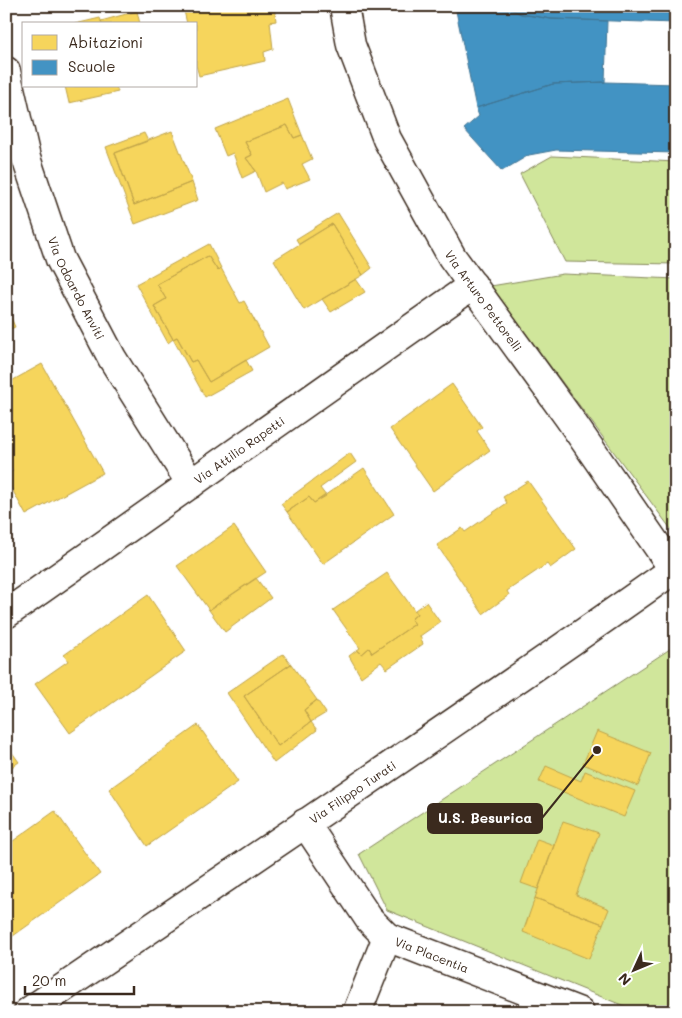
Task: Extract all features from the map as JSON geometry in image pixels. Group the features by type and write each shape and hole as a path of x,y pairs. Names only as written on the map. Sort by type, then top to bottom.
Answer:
{"street":[{"name":"Via Arturo Pettorelli","path":"344,6 351,44 387,139 452,257 569,418 675,569"},
{"name":"Via Odoardo Anviti","path":"6,71 26,158 60,259 112,358 191,484"},
{"name":"Via Attilio Rapetti","path":"6,614 473,285"},
{"name":"Via Filippo Turati","path":"28,1012 446,728 675,569"},
{"name":"Via Placentia","path":"305,823 369,919 387,937 580,1012"},
{"path":"357,1012 387,937"}],"green space":[{"path":"552,156 676,162 676,264 565,262 520,174"},
{"path":"563,274 676,279 676,536 491,286"},
{"path":"676,645 676,1012 639,1012 387,910 359,854"}],"building: Abitazioni":[{"path":"183,6 274,6 276,21 270,22 273,49 264,52 265,61 199,76 198,22 187,22"},
{"path":"137,11 140,22 101,22"},
{"path":"100,18 101,22 83,22"},
{"path":"65,88 117,88 118,92 69,103"},
{"path":"288,99 302,135 294,138 287,125 245,142 252,155 246,158 256,171 242,178 233,153 226,156 215,129"},
{"path":"287,125 294,138 302,135 312,159 302,164 310,179 285,189 282,183 264,192 256,171 246,158 252,155 245,142"},
{"path":"172,131 192,182 134,205 115,153"},
{"path":"144,133 148,141 115,153 134,205 192,182 198,200 135,224 106,147"},
{"path":"338,213 372,268 363,275 332,224 299,244 296,239"},
{"path":"332,224 363,275 304,310 274,260"},
{"path":"209,244 221,268 218,271 208,256 157,284 166,299 154,306 173,339 168,343 136,284"},
{"path":"208,256 218,271 221,268 240,303 244,301 269,347 209,382 196,360 191,362 177,337 173,339 154,306 166,299 157,284"},
{"path":"356,279 365,292 331,312 322,299"},
{"path":"6,306 15,327 6,331"},
{"path":"177,337 191,362 196,360 209,382 246,360 252,371 205,397 173,339"},
{"path":"42,364 103,473 26,515 6,478 6,475 13,471 6,459 6,384"},
{"path":"452,384 482,427 477,431 490,450 433,491 390,429"},
{"path":"350,453 356,462 320,488 326,496 314,503 309,497 287,512 281,504"},
{"path":"364,468 394,514 323,564 287,512 309,497 314,503"},
{"path":"528,481 576,549 550,568 547,564 507,591 509,595 483,614 437,545 462,528 465,532 507,503 503,497"},
{"path":"234,526 266,572 209,610 177,566"},
{"path":"387,573 417,614 411,619 415,624 372,653 369,648 362,654 357,650 360,648 333,610"},
{"path":"256,578 271,598 225,632 209,610"},
{"path":"148,595 186,651 70,733 35,684 68,661 64,655"},
{"path":"426,602 440,622 420,636 423,644 387,669 381,662 361,677 349,656 357,650 362,654 369,648 372,653 415,624 411,619 417,614 415,610"},
{"path":"283,654 291,664 244,696 278,746 311,722 317,730 274,763 227,693"},
{"path":"291,664 317,700 304,710 311,722 278,746 244,696"},
{"path":"317,700 326,713 311,722 304,710"},
{"path":"198,725 238,782 147,846 109,789"},
{"path":"597,731 651,753 638,786 583,764"},
{"path":"6,744 19,762 6,771"},
{"path":"546,766 581,781 585,771 635,791 624,817 539,782"},
{"path":"55,811 100,874 6,941 6,846"},
{"path":"563,821 599,833 576,895 609,909 603,924 535,898"},
{"path":"537,839 554,845 538,889 521,883"},
{"path":"535,898 603,924 589,959 523,932"}],"building: Scuole":[{"path":"455,6 505,6 521,14 551,19 607,21 605,82 553,84 476,108"},
{"path":"505,6 676,6 676,23 551,19 521,14"},
{"path":"605,82 676,84 676,153 556,150 529,155 502,171 464,129 479,116 476,108 553,84"}],"place":[{"name":"U.S. Besurica","path":"597,750"}]}
